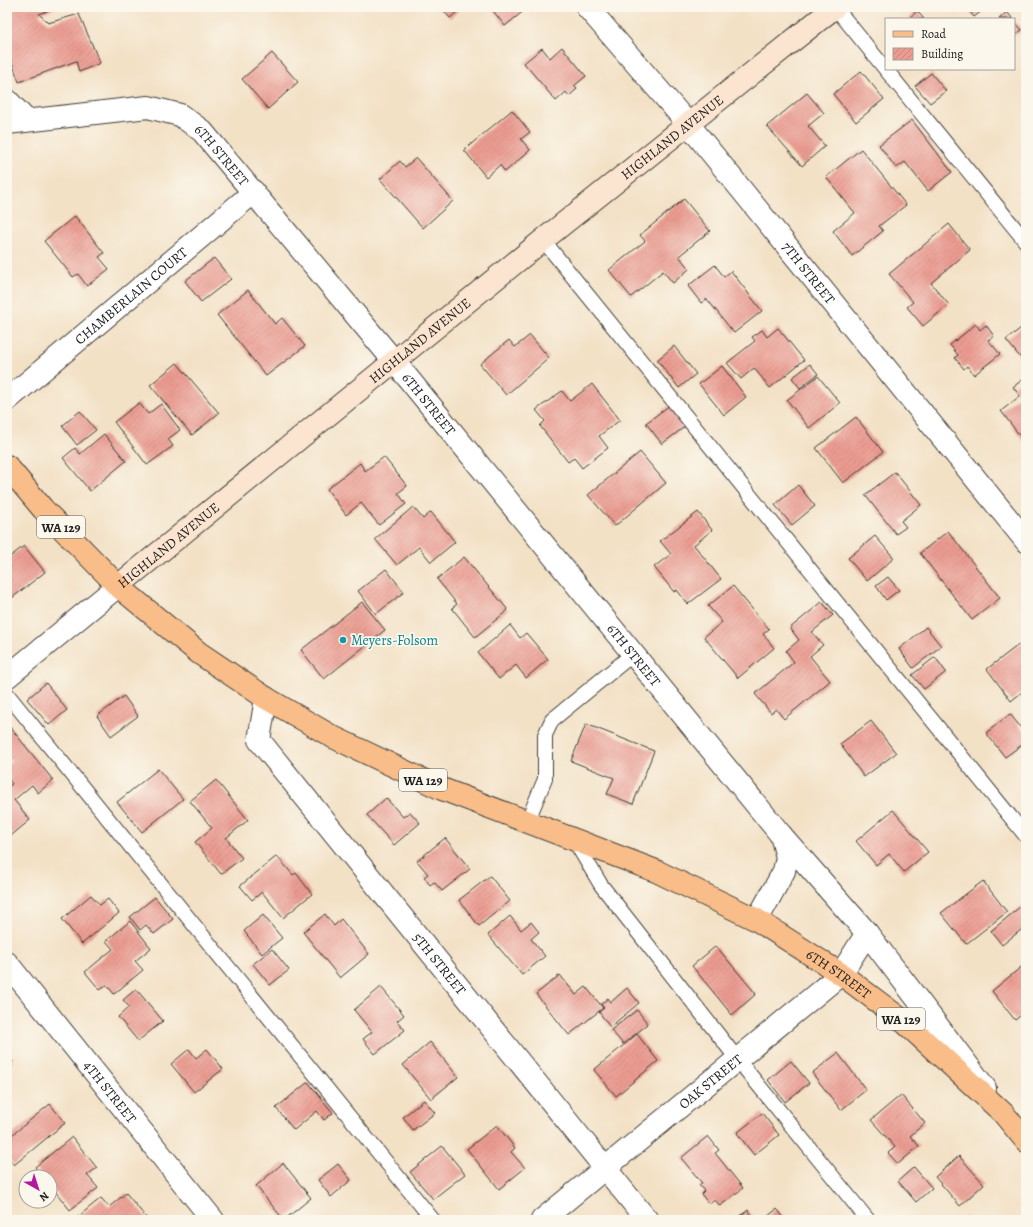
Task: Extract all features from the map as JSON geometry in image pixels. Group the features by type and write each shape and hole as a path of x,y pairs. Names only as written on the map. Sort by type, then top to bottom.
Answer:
{"main road":[{"name":"HIGHLAND AVENUE","path":"118,586 543,240 835,7"},
{"name":"WA 129","path":"7,466 43,509 118,586 199,653 266,698 333,737 442,789 656,871 757,920"},
{"name":"6TH STREET","path":"757,920 841,974 902,1020 1003,1113 1026,1141"}],"street":[{"name":"7TH STREET","path":"587,7 689,125 1026,541"},
{"path":"7,100 16,122"},
{"name":"6TH STREET","path":"16,122 148,108 180,115 202,131 394,361 781,835 866,933 1003,1113"},
{"name":"CHAMBERLAIN COURT","path":"7,400 254,192"},
{"name":"HIGHLAND AVENUE","path":"7,677 118,586"},
{"name":"5TH STREET","path":"266,698 259,740 647,1220"},
{"name":"6TH STREET","path":"757,920 784,871 786,857 781,835"},
{"name":"OAK STREET","path":"542,1220 606,1169 841,974 860,947 866,933"},
{"name":"4TH STREET","path":"7,963 213,1220"}],"lane":[{"path":"835,7 885,69"},
{"path":"886,70 1026,242"},
{"path":"543,240 1026,836"},
{"path":"527,822 545,779 545,735 552,720 633,654"},
{"path":"7,694 433,1220"},
{"path":"574,840 601,886 738,1060 868,1220"}],"building":[{"path":"7,7 59,7 39,14 48,23 79,14 100,63 79,72 76,61 19,82 7,49"},
{"path":"440,7 463,7 450,18"},
{"path":"490,7 525,7 526,9 505,26"},
{"path":"966,7 987,7 974,17"},
{"path":"917,11 923,18 909,18"},
{"path":"1007,12 1012,18 1000,18"},
{"path":"1015,22 1022,30 1015,35"},
{"path":"562,47 586,76 574,86 577,89 569,96 566,92 556,101 524,63 542,48 550,58"},
{"path":"272,53 298,82 268,109 242,79"},
{"path":"861,71 884,99 856,122 833,94"},
{"path":"931,73 946,91 930,103 915,86"},
{"path":"807,93 824,113 808,126 825,146 802,166 767,126"},
{"path":"512,110 530,132 521,139 530,150 505,172 500,165 486,177 464,150"},
{"path":"912,120 952,172 928,191 905,162 896,168 879,145"},
{"path":"861,149 906,205 879,226 883,231 852,256 833,231 855,213 826,177"},
{"path":"416,158 453,201 423,228 380,179 400,161 405,167"},
{"path":"684,199 710,231 679,256 689,269 673,283 663,271 631,297 609,270 645,241 640,235"},
{"path":"75,216 104,253 99,257 109,269 87,286 78,274 73,277 44,241"},
{"path":"949,224 970,250 931,283 949,305 923,326 907,307 913,302 889,274"},
{"path":"214,258 231,279 201,302 185,281"},
{"path":"715,265 724,277 731,271 762,311 734,333 707,299 701,303 688,286"},
{"path":"248,290 275,324 282,318 305,346 266,376 217,315"},
{"path":"976,324 980,330 986,325 994,336 988,340 1000,354 974,375 967,366 964,369 955,358 958,355 950,345"},
{"path":"1026,324 1026,352 1020,357 1006,340"},
{"path":"778,328 804,360 770,388 754,368 741,379 727,363 755,341 752,337 762,330 767,337"},
{"path":"530,335 549,358 506,395 480,364 509,340 515,347"},
{"path":"674,346 696,374 679,388 657,360"},
{"path":"177,363 219,413 192,435 150,385"},
{"path":"810,364 818,374 800,388 792,378"},
{"path":"722,366 746,397 724,415 699,384"},
{"path":"818,376 840,403 809,428 787,400"},
{"path":"1026,377 1026,444 1001,411 1020,396 1013,387"},
{"path":"592,384 620,420 599,436 608,448 582,468 574,458 568,462 540,426 545,421 536,410 562,391 570,401"},
{"path":"139,403 148,414 161,404 180,430 168,439 173,446 147,465 114,422"},
{"path":"670,405 687,425 662,444 646,423"},
{"path":"80,411 96,430 77,445 62,426"},
{"path":"856,417 883,452 843,483 816,448"},
{"path":"104,434 126,461 90,491 63,458 75,448 80,454"},
{"path":"640,452 666,483 615,526 588,495"},
{"path":"384,457 407,486 398,493 406,504 379,525 361,503 346,515 327,489 360,463 365,471"},
{"path":"895,472 921,505 901,521 906,527 896,534 865,495"},
{"path":"798,485 815,506 792,525 775,505"},
{"path":"413,507 423,519 431,512 455,542 431,562 419,547 397,565 375,539"},
{"path":"698,512 712,530 694,545 721,579 688,604 677,590 674,592 654,567 671,554 660,541"},
{"path":"948,531 1000,598 972,620 920,553"},
{"path":"875,536 894,558 867,581 848,558"},
{"path":"24,546 45,572 8,601 7,559"},
{"path":"464,557 508,610 475,637 452,608 457,604 437,579"},
{"path":"386,569 404,592 376,614 358,591"},
{"path":"888,577 899,590 886,600 876,586"},
{"path":"733,586 769,629 763,634 774,648 738,678 704,637 722,622 708,606"},
{"name":"Meyers-Folsom","path":"362,602 385,630 324,679 301,650"},
{"path":"822,602 833,615 812,632 823,645 810,656 830,681 784,719 776,709 771,713 755,694 794,662 786,651 799,640 790,628"},
{"path":"510,625 520,638 526,633 548,659 526,678 516,665 499,679 478,653"},
{"path":"926,627 941,646 913,668 899,649"},
{"path":"1026,639 1026,689 1011,701 987,669"},
{"path":"935,657 946,672 924,689 912,675"},
{"path":"46,683 67,710 49,725 27,699"},
{"path":"124,696 138,716 111,736 97,716"},
{"path":"1010,714 1026,734 1026,742 1005,757 986,733"},
{"path":"871,721 896,753 864,777 840,744"},
{"path":"586,724 654,751 633,804 607,794 614,778 571,761"},
{"path":"10,727 53,780 38,793 32,785 14,800 30,820 7,839 7,788 12,784 7,777 7,765 11,762 7,756 7,730"},
{"path":"158,769 183,799 142,832 117,802"},
{"path":"216,780 248,820 226,838 242,858 221,874 195,842 212,828 190,801"},
{"path":"386,798 403,817 410,812 420,823 394,845 367,815"},
{"path":"893,810 928,852 904,872 889,854 876,865 856,841"},
{"path":"445,838 470,869 442,891 434,882 430,885 424,877 428,874 417,861"},
{"path":"277,856 293,875 296,873 312,894 283,918 262,892 252,900 240,886"},
{"path":"490,876 510,901 479,926 459,900"},
{"path":"983,881 1007,912 966,944 941,913"},
{"path":"91,895 100,905 108,899 119,913 82,944 62,919"},
{"path":"155,897 173,919 154,934 146,925 140,930 130,917"},
{"path":"1021,906 1026,913 1026,926 1002,945 991,931"},
{"path":"325,914 334,926 341,919 369,954 340,978 303,932"},
{"path":"263,915 282,938 262,954 244,931"},
{"path":"510,916 521,930 531,922 539,932 531,939 545,956 522,975 488,935"},
{"path":"130,921 151,948 135,961 143,970 114,994 107,985 100,990 85,972 113,949 106,941"},
{"path":"716,946 756,994 732,1015 692,966"},
{"path":"272,949 289,970 270,985 253,964"},
{"path":"1026,963 1026,1011 1015,1020 992,991"},
{"path":"560,975 576,995 586,987 603,1008 569,1035 536,994"},
{"path":"381,987 404,1015 397,1021 405,1030 375,1054 363,1039 372,1032 354,1010"},
{"path":"627,988 639,1003 610,1027 599,1012 604,1008 601,1004 608,998 611,1002"},
{"path":"136,989 163,1021 138,1041 118,1017 129,1007 123,1000"},
{"path":"637,1010 648,1024 623,1044 611,1030"},
{"path":"637,1034 658,1061 616,1096 594,1070"},
{"path":"430,1042 458,1077 431,1099 403,1065"},
{"path":"189,1049 196,1058 207,1049 223,1069 194,1092 171,1064"},
{"path":"838,1053 866,1090 841,1110 812,1073"},
{"path":"7,1054 13,1062 7,1067"},
{"path":"791,1061 809,1083 785,1102 768,1080"},
{"path":"308,1082 333,1113 324,1120 317,1111 294,1130 276,1108"},
{"path":"901,1095 925,1123 910,1136 919,1146 898,1164 888,1153 895,1147 871,1120"},
{"path":"424,1100 435,1113 413,1130 403,1117"},
{"path":"50,1104 65,1123 14,1165 7,1156 7,1139"},
{"path":"762,1113 779,1135 754,1155 737,1133"},
{"path":"497,1125 515,1148 511,1152 525,1168 499,1189 467,1149"},
{"path":"708,1136 719,1150 715,1153 743,1188 720,1206 715,1200 709,1204 701,1194 704,1191 699,1185 702,1183 681,1158"},
{"path":"72,1137 97,1168 87,1175 98,1188 70,1210 58,1195 58,1169 37,1169 35,1167"},
{"path":"442,1146 465,1174 433,1199 410,1172"},
{"path":"959,1156 984,1184 960,1206 935,1177"},
{"path":"283,1163 311,1198 284,1220 256,1186"},
{"path":"338,1164 351,1180 331,1197 318,1180"},
{"path":"914,1167 932,1188 916,1202 898,1181"},
{"path":"126,1193 148,1220 74,1220 101,1198 109,1207"},
{"path":"777,1209 786,1220 763,1220"},
{"path":"748,1210 756,1220 735,1220"},
{"path":"966,1216 969,1220 961,1220"}],"place":[{"name":"Meyers-Folsom","path":"343,640"}]}
